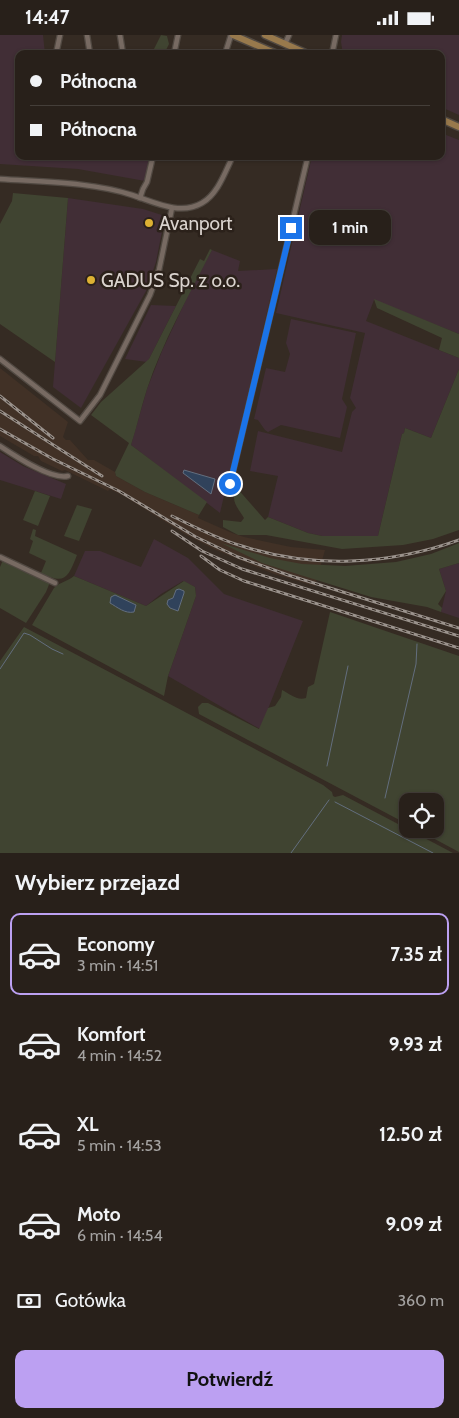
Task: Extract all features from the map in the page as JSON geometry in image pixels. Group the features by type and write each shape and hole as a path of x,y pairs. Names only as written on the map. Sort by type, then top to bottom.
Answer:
{"main road":[{"path":"232,35 268,50 273,38"},
{"path":"265,35 300,50"},
{"path":"445,121 459,127"}],"street":[{"path":"57,50 60,35"},
{"path":"87,35 89,50"},
{"path":"120,35 122,50"},
{"path":"175,50 178,35"},
{"path":"226,50 232,35"},
{"path":"285,43 289,35"},
{"path":"333,50 336,35"},
{"path":"140,198 148,182 152,160"},
{"path":"0,179 102,187 172,208 189,208 205,201 216,189 231,160"},
{"path":"230,484 307,160"},
{"path":"0,359 80,421 100,395 150,295 159,270 172,208"},
{"path":"0,447 32,465 61,477 68,476"},
{"path":"0,557 55,583"}],"shaded area":[{"path":"0,35 43,35 45,50 15,50 15,160 148,160 145,181 78,169 0,164"},
{"path":"342,35 459,35 459,115 445,109 445,50 342,50"},
{"path":"445,135 459,140 459,334 374,300 366,321 459,358 459,369 431,438 405,428 402,434 378,536 322,536 308,533 268,517 278,476 250,471 258,431 342,452 352,412 356,408 350,398 365,333 276,313 311,160 445,160"},
{"path":"68,198 143,209 165,216 156,262 146,291 81,408 53,387"},
{"path":"212,250 240,261 238,271 277,269 220,513 131,445 147,389 162,351 191,289"},
{"path":"151,305 176,306 147,362 125,359"},
{"path":"291,319 356,333 342,399 347,407 340,438 281,425 268,432 258,420 254,419 266,368 285,372 290,354 286,343"},
{"path":"0,368 68,422 63,437 66,440 70,440 88,460 94,460 115,472 116,476 145,492 199,515 198,518 232,533 291,547 325,550 315,586 274,574 216,550 185,534 124,496 110,489 108,491 65,470 62,471 41,461 38,456 34,456 0,436"},
{"path":"0,452 23,466 66,484 61,499 0,480"},
{"path":"154,539 188,558 224,594 303,621 260,729 168,676 196,596 195,587 183,581 161,594 146,606 74,576 85,551 100,551 141,567"},
{"path":"459,563 459,618 441,612 446,591 439,569"}],"green space":[{"path":"161,35 167,36 169,44 166,50 154,49"},
{"path":"13,193 68,198 55,362 0,324 0,224 12,201"},
{"path":"210,249 212,250 177,318 153,371 131,445 207,502 199,515 145,492 116,476 115,472 129,443 91,415 101,402 149,359 200,259 204,261"},
{"path":"374,299 459,334 459,358 439,350 442,338 377,308"},
{"path":"459,369 459,530 433,539 403,545 342,549 266,535 238,535 223,527 223,520 241,522 244,518 234,500 236,487 265,520 268,517 308,533 322,536 378,536 402,434 405,428 431,438"},
{"path":"35,491 50,496 38,526 23,520"},
{"path":"77,505 92,509 79,541 64,536"},
{"path":"33,529 36,530 35,536 77,555 65,577 61,579 49,577 41,573 46,561 29,553 33,541 30,539"},
{"path":"221,543 270,558 302,564 345,566 396,562 431,554 459,543 459,563 439,569 446,591 438,604 442,608 441,612 427,607 371,597 262,563"},
{"path":"3,560 50,582 46,592 26,623 0,608 0,567"},
{"path":"74,576 146,606 184,581 195,587 196,596 168,676 164,696 32,625 54,588"},
{"path":"330,612 459,656 459,852 433,838 444,838 444,793 399,793 399,820 199,714 198,707 202,703 208,703 259,729 268,708 275,706 281,697 282,690 303,699 306,698 308,687 314,684"},
{"path":"24,627 323,785 332,792 333,796 343,795 399,825 399,838 425,838 453,853 0,853 0,661"}],"water":[{"path":"184,470 215,479 211,494 183,473"},
{"path":"176,590 184,591 184,593 178,611 170,608 167,604 168,600 173,598"},
{"path":"115,595 136,605 134,612 124,611 110,603 111,597"}],"waterway":[{"path":"0,669 24,633 63,654"},
{"path":"385,798 416,664 417,644"},
{"path":"327,766 348,666"},
{"path":"291,853 329,800"},
{"path":"335,802 433,853"}],"railway":[{"path":"0,396 53,438"},
{"path":"0,411 102,476"},
{"path":"0,429 53,459 119,491 196,537 238,557 288,575 459,628"},
{"path":"172,516 242,546 269,553 323,561 351,561 406,555 459,540"},
{"path":"172,531 202,551 242,569 459,636"},
{"path":"201,556 220,570 244,581 459,648"}],"place":[{"name":"Avanport","path":"149,223"},
{"name":"GADUS Sp. z o.o.","path":"91,280"}],"route":[{"path":"230,484 291,228"}]}
